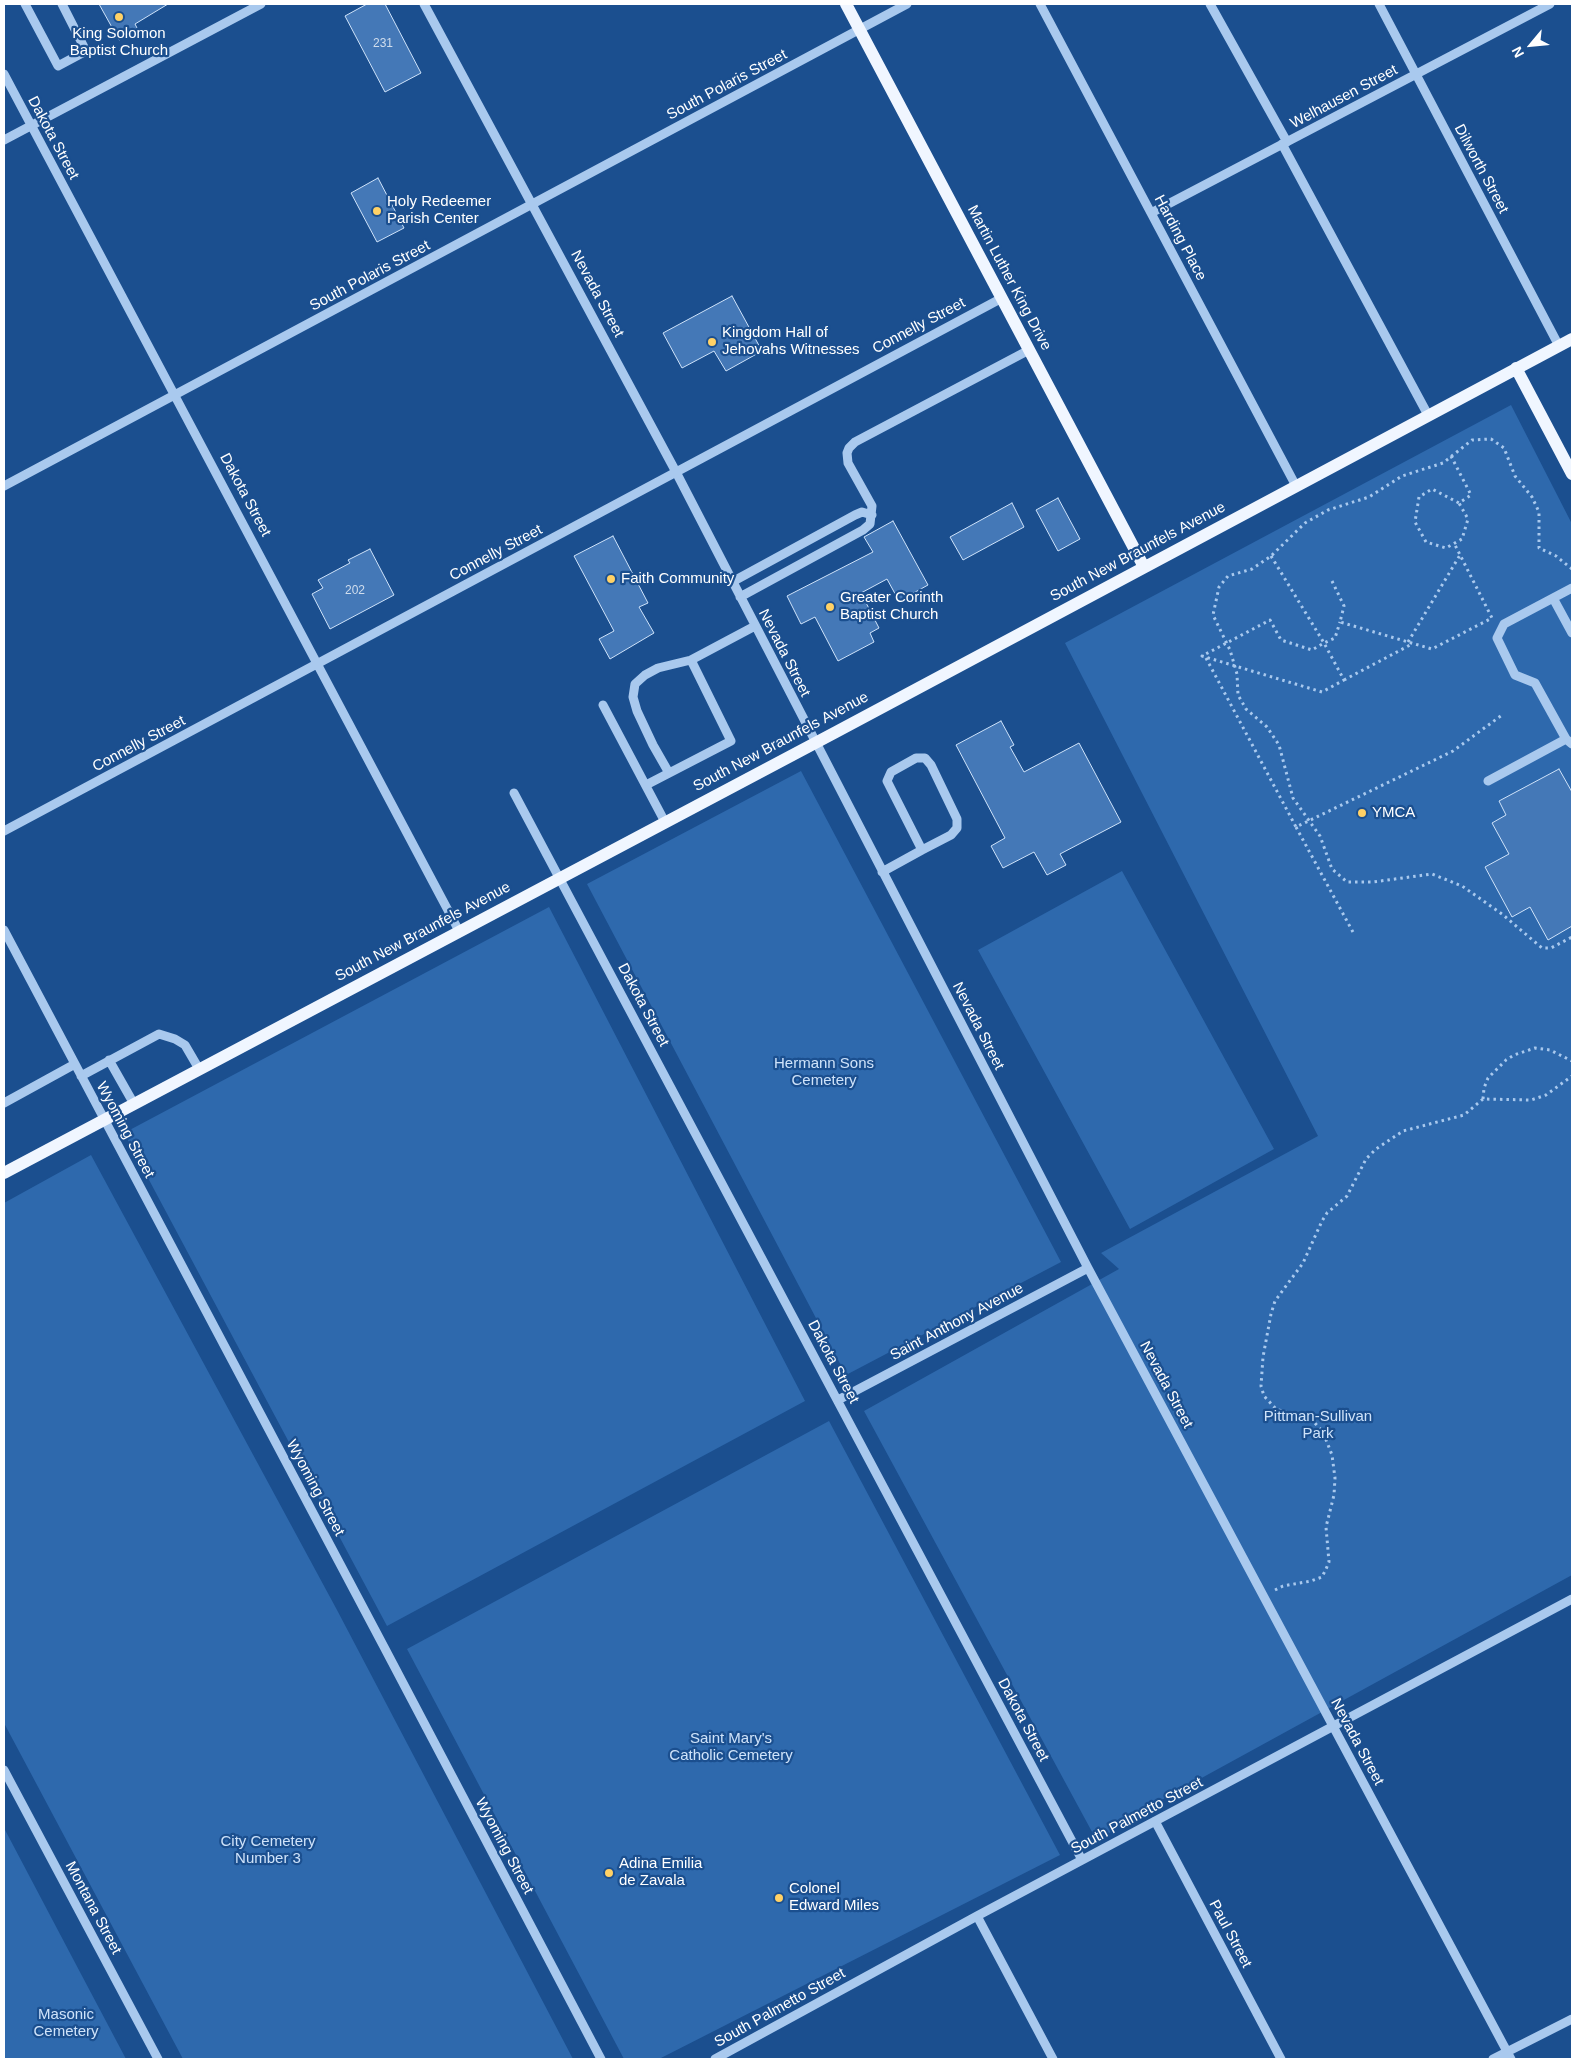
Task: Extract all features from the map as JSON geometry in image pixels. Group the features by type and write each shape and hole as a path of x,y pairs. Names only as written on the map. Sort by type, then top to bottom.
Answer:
{"main road":[{"name":"Martin Luther King Drive","path":"846,4 1144,567"},
{"name":"South New Braunfels Avenue","path":"4,1173 1572,339"},
{"path":"1516,368 1572,474"}],"street":[{"path":"25,4 58,66 86,51 62,4"},
{"path":"4,140 262,4"},
{"name":"Nevada Street","path":"424,4 534,205 676,472 1088,1268 1510,2056"},
{"name":"South Polaris Street","path":"4,486 908,4"},
{"name":"Harding Place","path":"1040,4 1296,486"},
{"path":"1210,4 1428,415"},
{"name":"Dilworth Street","path":"1379,4 1558,346"},
{"name":"Welhausen Street","path":"1151,213 1550,4"},
{"name":"Dakota Street","path":"4,74 176,394 459,931"},
{"name":"Connelly Street","path":"4,831 1002,298"},
{"path":"740,597 863,530 870,524 872,506 848,463 847,453 855,442 1029,350"},
{"path":"732,582 855,515 862,512 872,515"},
{"path":"1488,781 1569,742 1535,683 1515,675 1497,638 1504,624 1572,588"},
{"path":"1553,598 1572,633"},
{"path":"669,773 637,711 633,697 635,684 645,675 658,668 691,660 755,626"},
{"path":"646,785 731,741 691,660"},
{"path":"603,704 665,822"},
{"path":"882,872 951,836 957,828 957,819 931,765 925,758 916,758 891,772 887,781 922,850"},
{"name":"Dakota Street","path":"514,793 1082,1860"},
{"name":"Wyoming Street","path":"4,930 600,2059"},
{"path":"81,1076 158,1034 175,1039 185,1045 199,1069"},
{"path":"109,1060 134,1104"},
{"path":"4,1103 75,1064"},
{"name":"Saint Anthony Avenue","path":"838,1400 1088,1268"},
{"name":"South Palmetto Street","path":"716,2059 977,1916 1572,1598"},
{"name":"Montana Street","path":"4,1770 158,2059"},
{"name":"Paul Street","path":"1155,1822 1281,2059"},
{"path":"977,1916 1053,2059"},
{"path":"1493,2059 1510,2056 1572,2019"}],"path":[{"path":"1572,569 1556,556 1539,548 1539,512 1532,497 1515,476 1504,448 1491,439 1472,440 1443,462 1402,476 1369,497 1328,510 1305,523 1271,556 1252,569 1228,576 1219,587 1213,615 1235,666 1238,695 1246,709 1268,727 1280,745 1293,798 1320,836 1332,869 1347,882 1373,882 1432,874 1462,886 1502,914 1542,948 1551,948 1572,937"},
{"path":"1451,456 1471,495 1459,503"},
{"path":"1432,489 1459,503 1468,519 1462,539 1446,548 1426,542 1415,522 1419,497 1432,489"},
{"path":"1340,622 1432,649 1492,618 1454,543"},
{"path":"1205,657 1322,692 1411,643 1460,554"},
{"path":"1271,556 1324,643 1344,680"},
{"path":"1332,581 1344,606 1335,638 1312,650 1282,640 1270,620 1202,656 1205,657 1354,934"},
{"path":"1296,827 1309,819 1453,752 1502,715"},
{"path":"1483,1099 1484,1088 1488,1078 1506,1060 1514,1055 1535,1048 1550,1050 1572,1061"},
{"path":"1264,1596 1283,1586 1311,1582 1322,1577 1329,1562 1326,1526 1331,1512 1335,1478 1332,1455 1323,1432 1313,1421 1276,1409 1264,1396 1261,1386 1263,1357 1275,1301 1303,1263 1322,1221 1327,1213 1347,1196 1366,1159 1376,1149 1403,1131 1464,1115 1483,1099 1532,1100 1546,1095 1572,1076"}],"green space":[{"name":"Pittman-Sullivan Park","path":"1511,405 1572,524 1572,1575 1145,1809 1097,1841 864,1411 1119,1269 1101,1253 1318,1136 1065,643"},
{"name":"Hermann Sons Cemetery","path":"801,771 1061,1262 846,1375 587,884"},
{"path":"1122,871 1274,1149 1130,1229 978,950"},
{"path":"549,907 805,1401 387,1626 124,1133"},
{"name":"City Cemetery Number 3","path":"91,1155 337,1610 573,2059 183,2059 4,1723 4,1203"},
{"name":"Saint Mary's Catholic Cemetery","path":"829,1421 1060,1855 659,2059 624,2059 407,1649"},
{"name":"Masonic Cemetery","path":"4,1828 81,1974 126,2059 4,2059"}],"building":[{"name":"King Solomon Baptist Church","path":"99,4 168,4 135,24 138,30 119,40"},
{"path":"367,4 385,4 421,73 385,92 345,16"},
{"name":"Holy Redeemer Parish Center","path":"378,178 404,228 377,242 351,193"},
{"name":"Kingdom Hall of Jehovahs Witnesses","path":"732,296 762,351 726,371 714,351 682,368 663,333"},
{"path":"1058,498 1080,539 1058,551 1036,510"},
{"path":"1012,503 1024,527 963,560 950,537"},
{"name":"Greater Corinth Baptist Church","path":"893,521 928,585 899,601 887,579 861,593 879,628 870,633 874,642 838,661 815,617 801,624 787,596 873,552 864,537"},
{"name":"Faith Community","path":"613,536 648,603 639,607 654,633 610,659 599,639 614,631 574,556"},
{"path":"370,549 394,595 330,629 312,594 323,588 318,580 350,563 348,560"},
{"path":"1001,721 1014,745 1010,747 1024,772 1079,743 1121,822 1060,854 1066,865 1047,875 1034,852 1003,868 991,846 1005,838 956,745"},
{"path":"1559,769 1572,792 1572,926 1548,940 1530,907 1512,917 1485,867 1509,854 1492,823 1506,815 1499,801"}],"place":[{"name":"King Solomon Baptist Church","path":"119,17"},
{"name":"Holy Redeemer Parish Center","path":"377,211"},
{"name":"Kingdom Hall of Jehovahs Witnesses","path":"712,342"},
{"name":"Faith Community","path":"611,579"},
{"name":"Greater Corinth Baptist Church","path":"830,607"},
{"name":"YMCA","path":"1362,813"},
{"name":"Adina Emilia de Zavala","path":"609,1873"},
{"name":"Colonel Edward Miles","path":"779,1898"}]}
